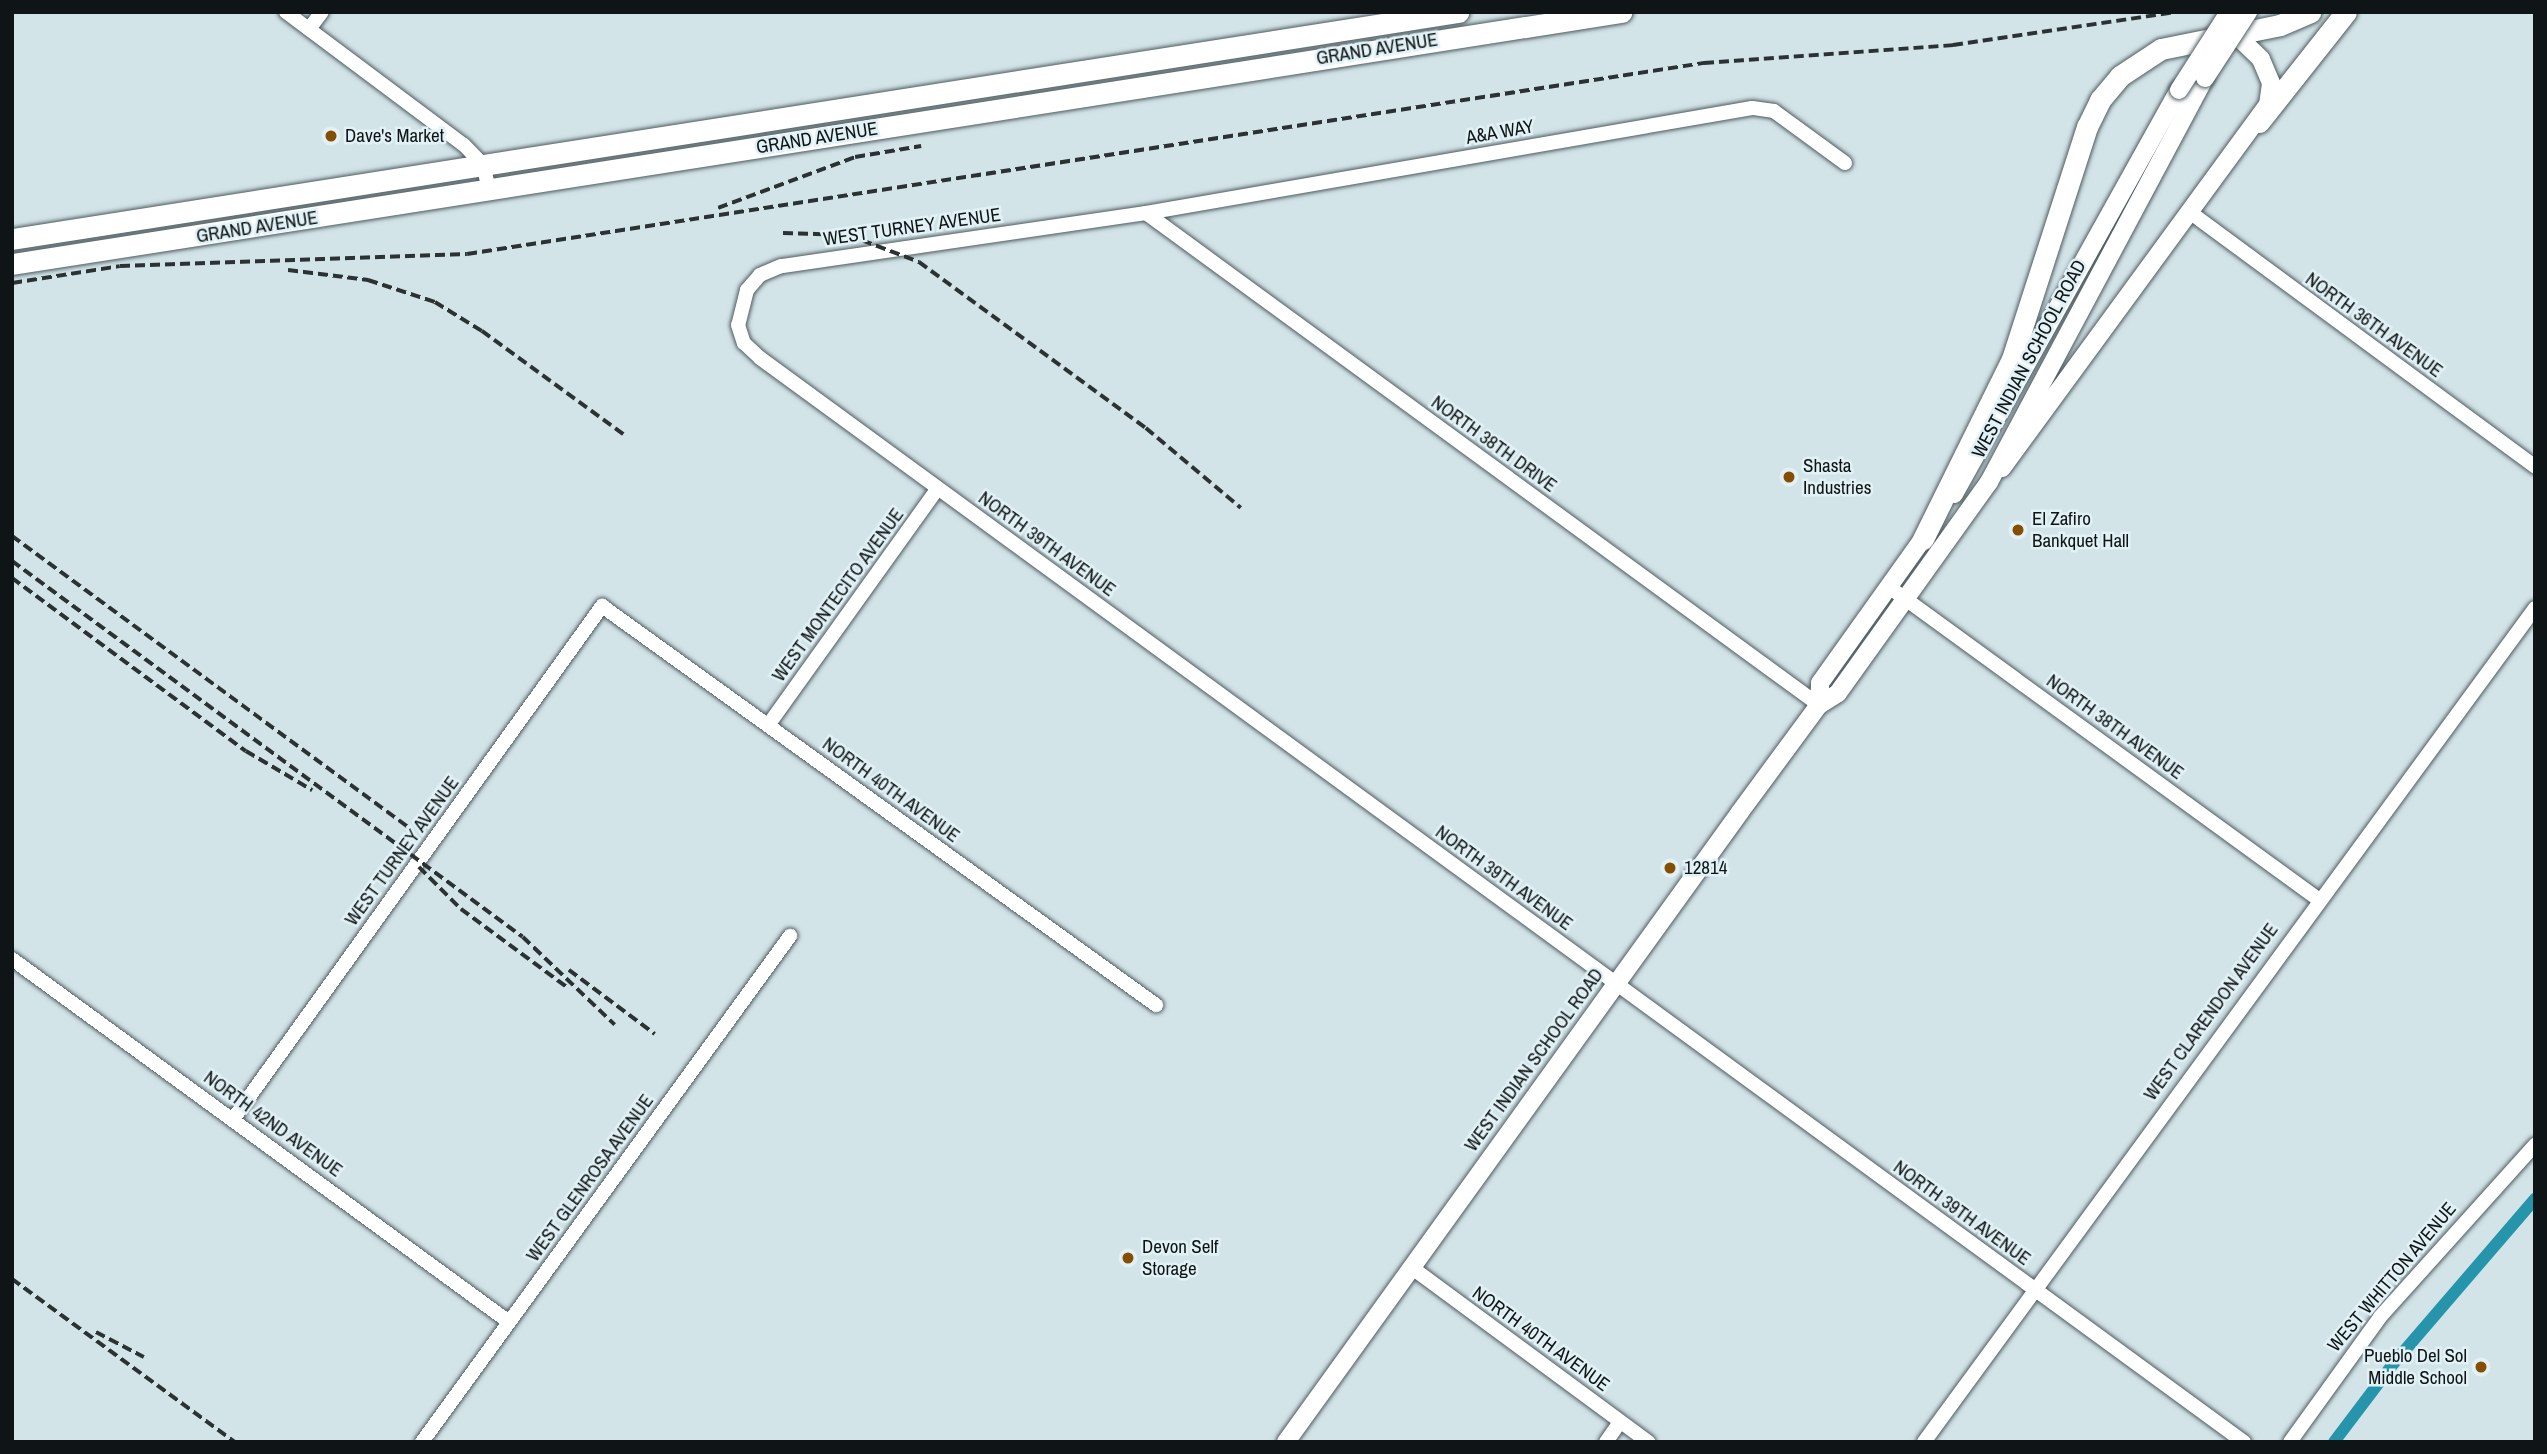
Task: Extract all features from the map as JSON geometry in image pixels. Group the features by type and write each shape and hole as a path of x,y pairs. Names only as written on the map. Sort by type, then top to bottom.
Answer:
{"highway":[{"name":"GRAND AVENUE","path":"12,239 1459,12"},
{"name":"GRAND AVENUE","path":"12,264 1621,12"},
{"path":"1923,539 2011,359 2087,127 2100,100 2120,76 2147,56 2175,44 2280,25 2310,12"},
{"path":"2259,122 2346,12"},
{"path":"981,88 984,111"}],"main road":[{"name":"WEST INDIAN SCHOOL ROAD","path":"1819,705 1820,683 1976,460 2179,90 2229,12"},
{"name":"WEST INDIAN SCHOOL ROAD","path":"1286,1442 1819,705 1838,693 1989,482 2205,78 2248,12"},
{"path":"1989,482 2016,453 2259,122 2271,97 2266,68 2240,39 2220,34"}],"street":[{"path":"286,12 464,145 483,165 489,189"},
{"path":"309,29 322,12"},
{"path":"1459,12 1465,36"},
{"name":"A&A WAY","path":"1146,213 1752,108 1774,111 1845,163"},
{"name":"WEST TURNEY AVENUE","path":"744,343 738,325 747,290 770,269 1146,213"},
{"name":"NORTH 38TH DRIVE","path":"1146,213 1819,705"},
{"name":"NORTH 36TH AVENUE","path":"2191,213 2535,467"},
{"name":"NORTH 39TH AVENUE","path":"744,343 938,488 2244,1442"},
{"name":"WEST MONTECITO AVENUE","path":"769,724 938,488"},
{"name":"NORTH 38TH AVENUE","path":"1889,587 2318,899"},
{"name":"WEST TURNEY AVENUE","path":"234,1118 602,606"},
{"name":"NORTH 40TH AVENUE","path":"602,606 1156,1005"},
{"name":"WEST CLARENDON AVENUE","path":"1924,1442 2318,899 2535,608"},
{"name":"WEST GLENROSA AVENUE","path":"422,1442 790,936"},
{"name":"NORTH 42ND AVENUE","path":"12,958 509,1322"},
{"name":"WEST WHITTON AVENUE","path":"2290,1442 2380,1317 2535,1145"},
{"name":"NORTH 40TH AVENUE","path":"1410,1267 1648,1442"},
{"path":"1606,1442 1620,1422"}],"waterway":[{"path":"2334,1442 2393,1364 2535,1199"}],"railway":[{"path":"12,283 120,266 467,254 1704,63 1953,45 2176,12"},
{"path":"718,208 855,157 921,146"},
{"path":"783,233 848,235 919,262 1146,428 1241,508"},
{"path":"288,270 368,280 435,302 482,331 623,434"},
{"path":"12,536 411,829"},
{"path":"12,561 523,937 615,1025"},
{"path":"12,578 246,751 312,790"},
{"path":"419,867 461,909 568,988"},
{"path":"569,970 655,1034"},
{"path":"12,1279 235,1442"},
{"path":"96,1332 144,1357"}],"place":[{"name":"Dave's Market","path":"331,136"},
{"name":"Shasta Industries","path":"1789,477"},
{"name":"El Zafiro Bankquet Hall","path":"2018,530"},
{"name":"12814","path":"1670,868"},
{"name":"Devon Self Storage","path":"1128,1258"},
{"name":"Pueblo Del Sol Middle School","path":"2481,1367"}]}
